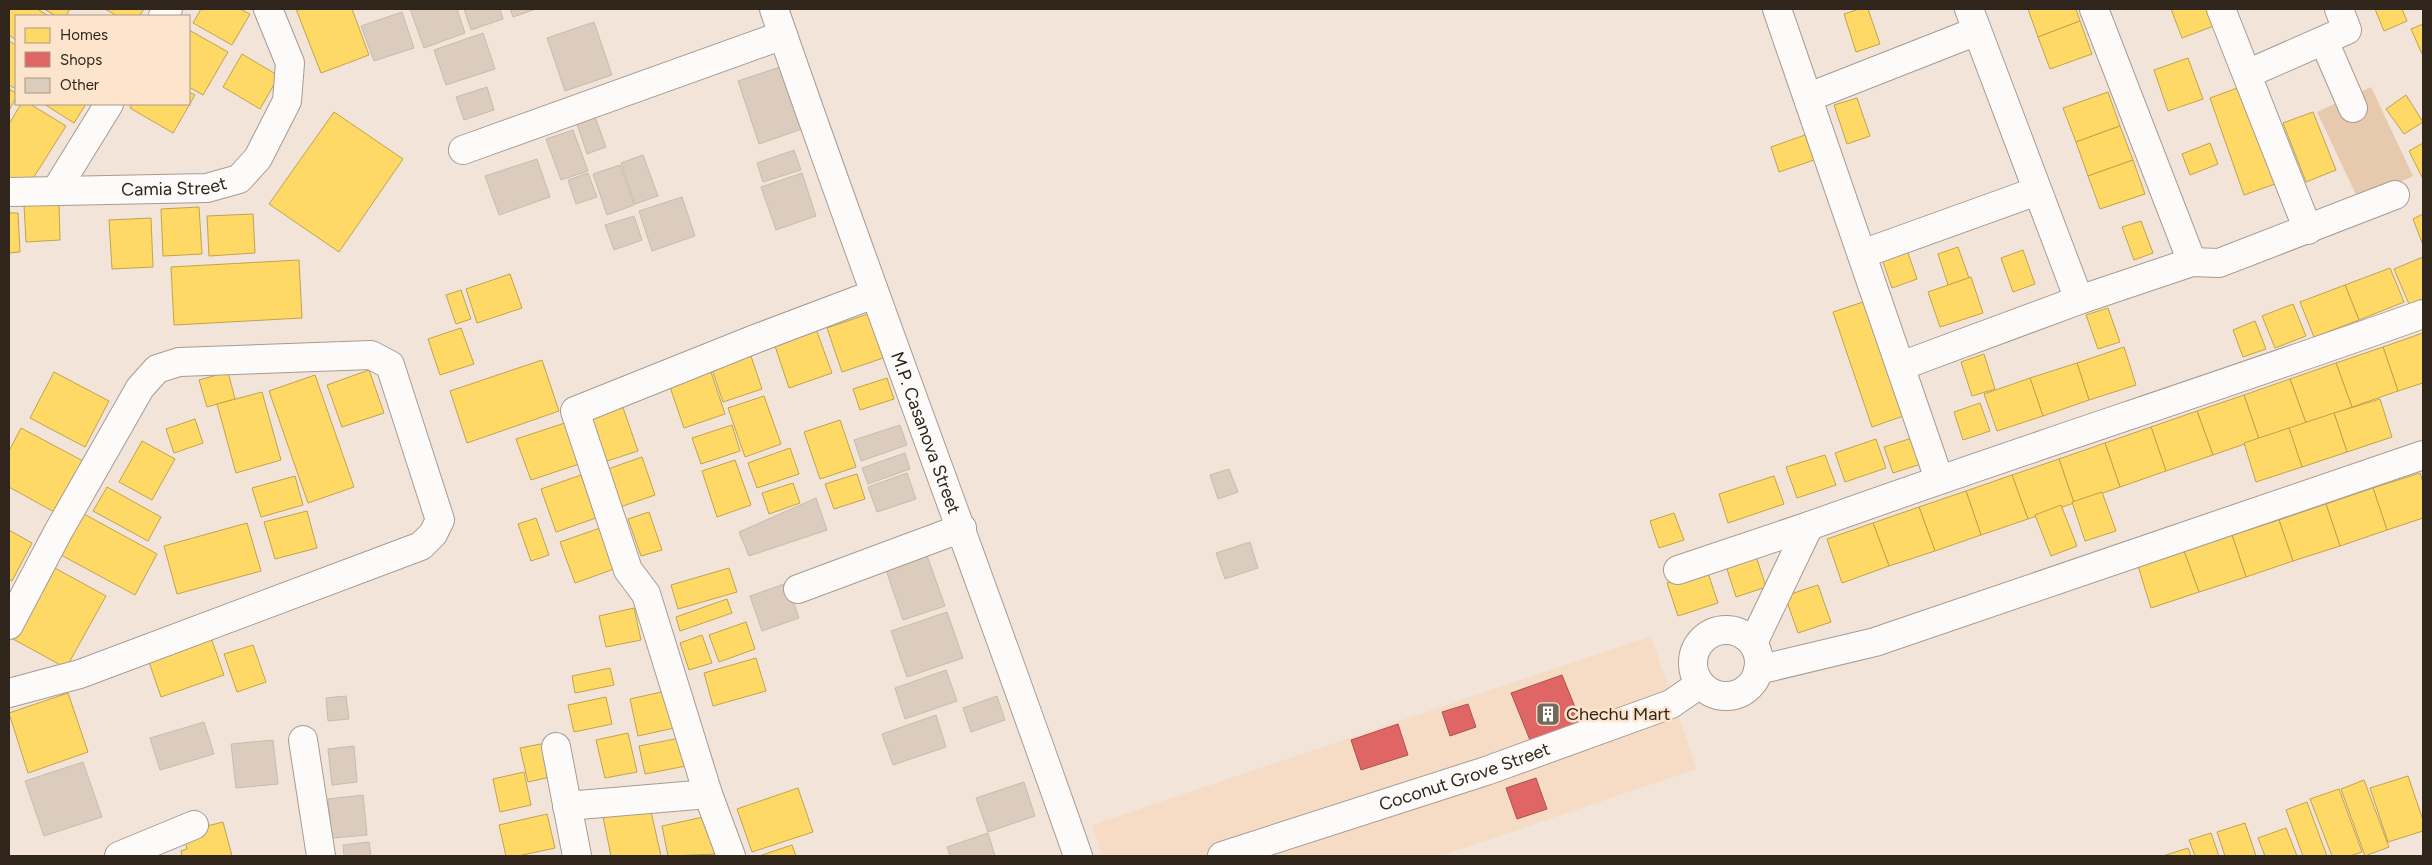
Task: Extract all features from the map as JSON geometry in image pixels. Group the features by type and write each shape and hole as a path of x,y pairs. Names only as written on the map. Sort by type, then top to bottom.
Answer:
{"street":[{"name":"Camia Street","path":"9,192 207,188 239,179 258,158 287,102 290,63 268,9"},
{"name":"M.P. Casanova Street","path":"774,9 874,294 962,528 1078,856"},
{"path":"1777,9 1809,97 1939,479"},
{"path":"2094,9 2192,262"},
{"path":"2221,9 2308,230"},
{"path":"2247,74 2347,30 2339,9"},
{"path":"1809,97 1973,20 2079,300"},
{"path":"463,150 783,35"},
{"path":"2324,41 2353,108"},
{"path":"56,190 108,105"},
{"path":"1862,254 2037,191"},
{"path":"1901,366 2079,300 2192,262 2219,262 2308,230 2395,195"},
{"path":"731,856 708,794 646,594 628,570 575,411 874,294"},
{"path":"1678,570 1809,526 1939,479 2312,354 2423,314"},
{"path":"9,625 58,532 140,388 157,369 179,362 370,355 390,365 440,520 434,534 421,546 80,674 9,693"},
{"path":"1758,670 1875,642 2423,455"},
{"path":"1753,643 1809,526"},
{"path":"798,589 962,528"},
{"path":"1726,630 1741,634 1753,643 1759,661 1758,670 1754,681 1745,690 1734,695 1722,696 1710,692 1700,684 1693,671 1693,656 1700,642 1711,633 1726,630"},
{"name":"Coconut Grove Street","path":"1222,856 1495,767 1670,704 1700,684"},
{"path":"303,740 321,856"},
{"path":"556,747 577,856"},
{"path":"567,806 708,794"},
{"path":"119,856 194,825"}],"shaded area":[{"path":"2371,87 2413,176 2359,201 2317,112"},
{"path":"1651,636 1697,769 1440,856 1102,856 1092,825"}],"building: Homes":[{"path":"9,9 37,9 47,15 15,15 15,39 9,35"},
{"path":"44,9 70,9 67,15 54,15"},
{"path":"105,9 144,9 140,15 115,15"},
{"path":"201,9 240,9 250,14 232,45 193,23"},
{"path":"296,9 352,9 369,55 321,73"},
{"path":"1859,9 1868,9 1880,44 1856,52 1844,14"},
{"path":"2028,9 2076,9 2080,21 2038,37"},
{"path":"2171,9 2217,9 2222,23 2182,38"},
{"path":"2375,9 2402,9 2407,21 2384,31"},
{"path":"2080,21 2092,54 2050,69 2038,37"},
{"path":"2423,24 2423,53 2422,54 2411,29"},
{"path":"190,31 228,52 203,95 190,88"},
{"path":"9,41 15,44 15,88 9,85"},
{"path":"242,54 279,76 260,109 223,87"},
{"path":"2188,58 2203,99 2168,111 2154,70"},
{"path":"2240,87 2275,184 2244,195 2210,98"},
{"path":"9,89 15,92 15,100 9,110"},
{"path":"190,92 195,95 190,104"},
{"path":"2108,92 2120,126 2076,142 2063,108"},
{"path":"2406,95 2423,122 2404,134 2386,109"},
{"path":"1857,98 1870,136 1847,144 1834,105"},
{"path":"20,105 32,105 66,126 27,188 9,177 9,124"},
{"path":"46,105 85,105 74,123"},
{"path":"132,105 189,105 173,133 130,108"},
{"path":"334,112 403,159 339,252 269,204"},
{"path":"2313,112 2336,170 2306,182 2283,123"},
{"path":"2120,126 2133,160 2088,176 2076,142"},
{"path":"1805,135 1814,160 1779,172 1771,147"},
{"path":"2210,143 2218,164 2190,175 2182,154"},
{"path":"2423,143 2423,179 2409,151"},
{"path":"2133,160 2145,194 2100,209 2088,176"},
{"path":"59,203 60,240 26,242 24,205"},
{"path":"199,207 202,254 163,256 161,209"},
{"path":"9,213 18,213 20,252 9,253"},
{"path":"253,214 255,253 209,256 207,216"},
{"path":"2423,214 2423,245 2413,219"},
{"path":"151,218 153,267 112,269 109,220"},
{"path":"2141,221 2153,253 2134,260 2122,227"},
{"path":"1958,247 1969,278 1948,285 1938,254"},
{"path":"1907,250 1917,279 1892,288 1882,259"},
{"path":"2023,250 2035,284 2013,292 2001,258"},
{"path":"2423,257 2423,299 2409,304 2394,269"},
{"path":"299,260 302,318 174,325 171,267"},
{"path":"2390,268 2404,302 2359,320 2345,285"},
{"path":"510,274 522,308 477,323 466,289"},
{"path":"1971,277 1983,313 1940,327 1928,292"},
{"path":"2345,285 2359,320 2314,337 2300,302"},
{"path":"461,290 471,319 456,324 446,295"},
{"path":"1869,300 1909,414 1872,427 1833,312"},
{"path":"2293,304 2306,336 2275,348 2262,316"},
{"path":"2108,308 2120,342 2098,349 2086,315"},
{"path":"871,313 886,357 842,372 827,328"},
{"path":"2255,321 2266,349 2243,357 2233,330"},
{"path":"461,328 474,364 440,375 428,339"},
{"path":"816,329 832,373 789,388 774,343"},
{"path":"2423,333 2423,383 2398,391 2383,347"},
{"path":"748,347 762,389 723,402 709,360"},
{"path":"2124,347 2136,385 2089,400 2077,363"},
{"path":"2383,347 2398,391 2352,407 2336,363"},
{"path":"1984,354 1995,389 1972,396 1961,362"},
{"path":"542,360 559,411 467,443 450,391"},
{"path":"2077,363 2089,400 2043,416 2030,378"},
{"path":"2336,363 2352,407 2306,423 2290,379"},
{"path":"369,370 384,413 342,427 327,385"},
{"path":"54,372 109,401 85,447 30,418"},
{"path":"228,372 235,399 207,407 199,380"},
{"path":"711,372 725,414 684,428 670,387"},
{"path":"315,375 354,487 308,503 269,391"},
{"path":"887,378 894,399 860,410 853,389"},
{"path":"2030,378 2043,416 1997,431 1984,394"},
{"path":"2290,379 2306,423 2259,439 2244,395"},
{"path":"262,392 281,460 236,473 217,404"},
{"path":"2244,395 2259,439 2213,455 2197,411"},
{"path":"764,396 781,444 745,457 728,408"},
{"path":"620,399 638,451 604,462 586,411"},
{"path":"2380,399 2392,437 2347,452 2334,413"},
{"path":"1980,403 1990,431 1963,440 1954,412"},
{"path":"2197,411 2213,455 2166,471 2151,427"},
{"path":"2334,413 2347,452 2302,467 2289,428"},
{"path":"195,419 203,443 174,453 166,429"},
{"path":"840,420 856,467 820,479 804,432"},
{"path":"568,422 582,463 531,480 516,439"},
{"path":"732,425 740,451 701,464 692,438"},
{"path":"2151,427 2166,471 2120,487 2105,443"},
{"path":"21,428 83,461 56,513 9,487 9,451"},
{"path":"2289,428 2302,467 2256,482 2244,443"},
{"path":"1912,438 1921,464 1893,473 1884,447"},
{"path":"1876,439 1886,468 1845,482 1835,453"},
{"path":"142,441 175,459 152,500 119,482"},
{"path":"2105,443 2120,487 2074,503 2059,459"},
{"path":"790,448 799,474 757,488 748,463"},
{"path":"1825,455 1836,485 1797,498 1786,467"},
{"path":"642,457 655,495 617,508 605,470"},
{"path":"2059,459 2074,503 2028,519 2012,475"},
{"path":"735,460 751,505 717,517 702,471"},
{"path":"2420,473 2423,483 2423,518 2387,530 2373,488"},
{"path":"857,474 865,499 834,509 825,484"},
{"path":"581,475 596,518 556,532 541,489"},
{"path":"2012,475 2028,519 1981,535 1966,491"},
{"path":"295,476 303,505 261,517 252,488"},
{"path":"1774,476 1784,504 1728,523 1719,494"},
{"path":"793,483 800,503 769,514 762,493"},
{"path":"107,487 161,517 148,541 93,511"},
{"path":"2373,488 2387,530 2340,546 2326,504"},
{"path":"1966,491 1981,535 1935,551 1919,507"},
{"path":"2102,492 2116,531 2085,541 2072,502"},
{"path":"2326,504 2340,546 2293,561 2279,520"},
{"path":"2061,505 2077,546 2051,556 2035,515"},
{"path":"1919,507 1935,551 1889,566 1873,523"},
{"path":"307,511 317,548 275,559 264,522"},
{"path":"649,512 662,550 641,556 628,519"},
{"path":"1674,513 1684,540 1659,548 1650,521"},
{"path":"84,514 157,554 135,595 61,555"},
{"path":"536,518 549,555 531,561 518,524"},
{"path":"2279,520 2293,561 2246,577 2232,535"},
{"path":"247,523 261,571 177,594 164,546"},
{"path":"1873,523 1889,566 1842,583 1827,539"},
{"path":"603,527 617,568 575,583 560,542"},
{"path":"9,530 32,543 12,581 9,579"},
{"path":"2232,535 2246,577 2199,592 2184,551"},
{"path":"2184,551 2199,592 2151,608 2138,566"},
{"path":"1756,556 1766,587 1736,597 1726,566"},
{"path":"53,567 106,596 66,668 13,639"},
{"path":"729,568 737,592 678,609 671,585"},
{"path":"1707,570 1718,603 1678,616 1667,583"},
{"path":"1818,585 1831,622 1798,633 1785,596"},
{"path":"727,599 732,613 680,631 676,617"},
{"path":"634,608 641,640 606,647 599,616"},
{"path":"746,622 755,649 719,662 709,635"},
{"path":"210,635 224,675 161,697 147,656"},
{"path":"702,635 712,663 689,670 680,643"},
{"path":"253,645 266,682 237,692 224,654"},
{"path":"756,658 766,691 713,706 704,673"},
{"path":"610,668 614,685 575,693 572,676"},
{"path":"675,689 683,726 638,736 630,699"},
{"path":"68,693 88,752 28,773 9,713"},
{"path":"606,697 612,724 574,732 568,705"},
{"path":"628,733 637,772 605,778 596,740"},
{"path":"680,738 686,766 645,774 639,746"},
{"path":"551,742 559,775 528,782 520,748"},
{"path":"524,772 531,805 500,812 493,779"},
{"path":"2408,776 2423,820 2423,831 2388,842 2370,788"},
{"path":"2364,780 2389,847 2365,856 2341,789"},
{"path":"798,788 813,832 752,852 737,809"},
{"path":"2339,789 2362,852 2350,856 2332,856 2310,799"},
{"path":"2307,802 2327,856 2303,856 2286,810"},
{"path":"650,807 661,856 611,856 603,817"},
{"path":"547,814 555,848 518,856 506,856 499,825"},
{"path":"708,816 716,854 668,856 662,826"},
{"path":"223,822 232,856 182,856 181,851 187,849 183,832"},
{"path":"2245,823 2256,856 2225,856 2217,832"},
{"path":"2286,828 2297,856 2265,856 2258,838"},
{"path":"2211,833 2219,856 2195,856 2189,840"},
{"path":"792,845 796,856 759,856"},
{"path":"2188,848 2191,856 2163,856"}],"building: Shops":[{"name":"Chechu Mart","path":"1562,675 1586,734 1534,750 1511,693"},
{"path":"1468,704 1476,727 1450,736 1442,712"},
{"path":"1398,724 1408,755 1361,770 1351,740"},
{"path":"1536,778 1547,809 1517,819 1506,788"}],"building: Other":[{"path":"410,9 457,9 465,33 424,48"},
{"path":"464,9 500,9 503,19 471,30"},
{"path":"510,9 536,9 513,17"},
{"path":"402,12 414,48 374,61 361,26"},
{"path":"594,22 612,75 565,91 547,38"},
{"path":"483,33 495,69 446,85 434,50"},
{"path":"783,66 805,128 759,144 738,81"},
{"path":"487,87 494,110 464,120 456,97"},
{"path":"594,114 606,147 587,154 576,121"},
{"path":"573,130 588,171 561,180 546,139"},
{"path":"794,150 801,170 763,182 757,163"},
{"path":"643,155 658,196 635,204 621,163"},
{"path":"537,159 550,197 499,215 485,176"},
{"path":"620,165 634,205 607,215 593,174"},
{"path":"588,173 597,197 576,204 568,180"},
{"path":"802,173 816,216 776,230 761,187"},
{"path":"682,197 695,236 652,251 639,211"},
{"path":"634,216 642,240 614,250 605,225"},
{"path":"900,425 907,445 861,461 854,440"},
{"path":"905,453 910,469 868,484 862,468"},
{"path":"1229,469 1238,492 1218,499 1210,475"},
{"path":"907,473 916,499 877,512 868,487"},
{"path":"816,498 827,530 749,556 739,532"},
{"path":"1250,542 1258,568 1225,579 1216,553"},
{"path":"925,550 945,606 903,620 884,564"},
{"path":"787,583 799,618 762,631 750,596"},
{"path":"947,612 963,658 907,677 891,631"},
{"path":"946,670 957,701 905,719 895,688"},
{"path":"346,696 349,719 328,721 326,698"},
{"path":"997,696 1005,720 971,732 963,708"},
{"path":"936,715 946,747 893,765 882,734"},
{"path":"204,722 214,754 160,770 150,738"},
{"path":"273,740 278,784 236,788 231,744"},
{"path":"354,746 357,782 332,785 328,749"},
{"path":"83,762 102,817 44,836 25,781"},
{"path":"1024,782 1035,816 988,832 976,798"},
{"path":"363,795 367,835 332,838 328,799"},
{"path":"988,833 995,856 950,856 947,847"},
{"path":"369,842 371,856 344,856 343,845"}],"place":[{"name":"Chechu Mart","path":"1548,714"}]}
